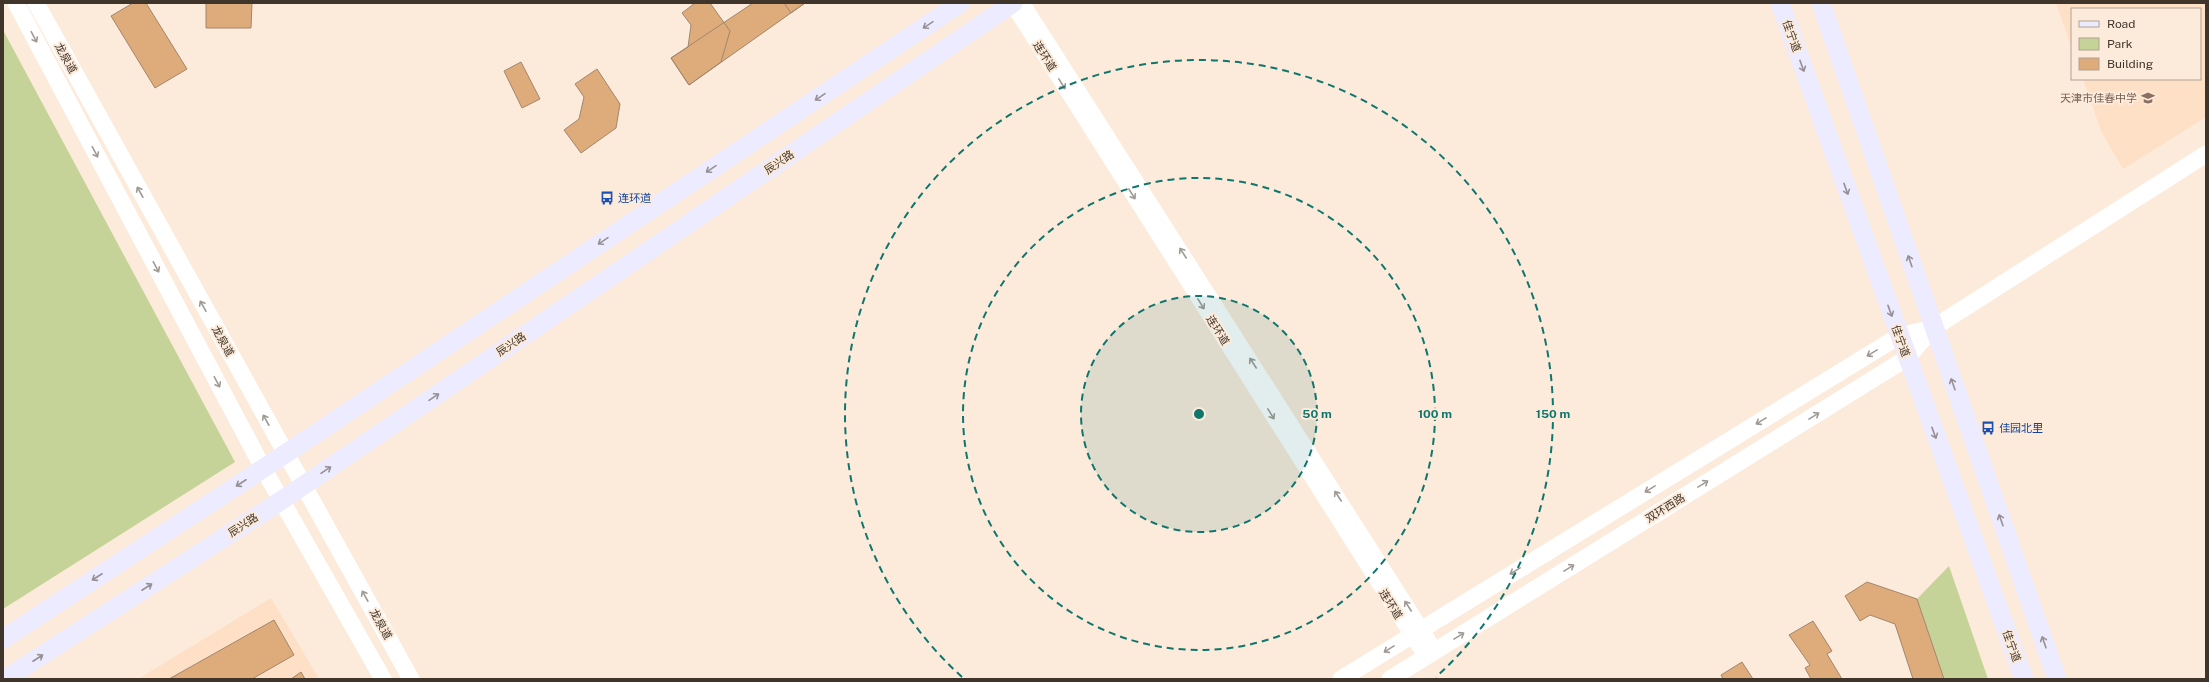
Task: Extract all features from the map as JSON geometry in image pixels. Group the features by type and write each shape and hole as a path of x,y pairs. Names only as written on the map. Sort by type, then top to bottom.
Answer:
{"main road":[{"path":"3,639 285,454 960,3"},
{"name":"辰兴路","path":"5,679 303,486 1015,3"},
{"name":"佳宁道","path":"1780,3 2024,679"},
{"path":"1821,3 1933,328 2057,679"}],"street":[{"name":"龙泉道","path":"16,3 263,468 383,679"},
{"name":"龙泉道","path":"36,3 411,679"},
{"name":"连环道","path":"1015,3 1430,654"},
{"path":"1341,679 1899,336 1933,328 2206,154"},
{"name":"双环西路","path":"1390,679 1907,358 1933,328"}],"shaded area":[{"name":"天津市佳春中学","path":"2056,3 2206,3 2206,117 2123,169 2101,131 2083,80 2201,80 2201,8 2071,8 2071,45"},
{"path":"271,598 319,679 138,679"}],"green space":[{"path":"3,30 235,462 3,609"},
{"path":"1949,566 1988,679 1944,679 1917,599"}],"building":[{"path":"133,3 146,3 187,69 155,88 111,16"},
{"path":"206,3 252,3 251,28 206,28"},
{"path":"695,3 710,3 730,31 721,62 689,85 671,58 688,47 691,25 682,13"},
{"path":"753,3 805,3 689,85 671,58"},
{"path":"784,3 805,3 791,13"},
{"path":"521,62 540,99 522,108 504,71"},
{"path":"597,69 620,104 616,128 581,153 564,130 579,119 584,97 575,84"},
{"path":"1867,582 1917,599 1944,679 1913,679 1895,624 1870,615 1860,621 1845,596"},
{"path":"274,620 294,655 252,679 169,679"},
{"path":"1813,621 1832,651 1827,654 1842,679 1811,679 1805,668 1810,665 1789,635"},
{"path":"1742,662 1753,679 1723,679 1721,675"},
{"path":"301,672 305,679 291,679"}],"place":[{"name":"天津市佳春中学","path":"2148,98"},
{"name":"连环道","path":"607,198"},
{"name":"佳园北里","path":"1988,428"}]}
